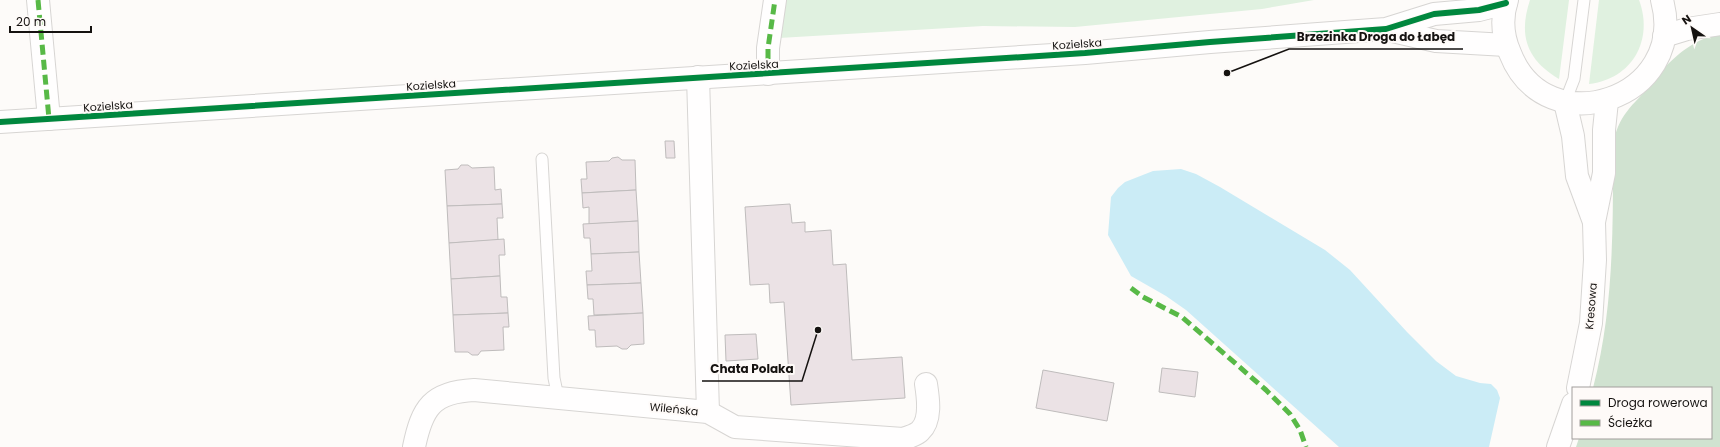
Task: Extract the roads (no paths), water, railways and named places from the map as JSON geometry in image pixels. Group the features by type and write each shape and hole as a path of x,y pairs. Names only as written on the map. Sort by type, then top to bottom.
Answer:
{"street":[{"path":"38,0 49,119"},
{"path":"768,74 768,48 775,0"},
{"path":"1507,2 1504,24 1506,45 1519,71 1528,81 1546,94 1565,102 1586,104 1607,101 1630,90 1649,72 1659,55 1664,36 1665,16 1662,0"},
{"name":"Kozielska","path":"0,122 1085,53 1386,29 1434,14 1478,10 1507,2"},
{"path":"1664,36 1687,29 1720,24"},
{"name":"Kozielska","path":"1386,29 1436,40 1506,45"},
{"path":"698,77 708,412"},
{"name":"Kresowa","path":"1578,387 1591,323 1595,260 1594,222 1604,173 1604,130 1607,101"},
{"name":"Kresowa","path":"1565,102 1573,136 1577,176 1594,222"},
{"name":"Wileńska","path":"414,447 418,429 426,410 435,401 447,394 474,390 708,412 736,427 903,439 922,430 926,421 928,400 926,384"},
{"path":"1558,447 1572,407"}],"lane":[{"path":"1565,102 1574,79 1584,0"},
{"path":"542,159 554,378 558,397"}],"water":[{"path":"1181,169 1196,174 1220,187 1325,250 1350,270 1436,361 1456,376 1480,383 1491,384 1497,390 1500,398 1489,447 1339,447 1186,310 1166,296 1131,276 1108,235 1111,197 1125,182 1153,171"}],"place":[{"name":"Brzezinka Droga do Łabęd","path":"1227,73"},
{"name":"Chata Polaka","path":"818,330"}]}
